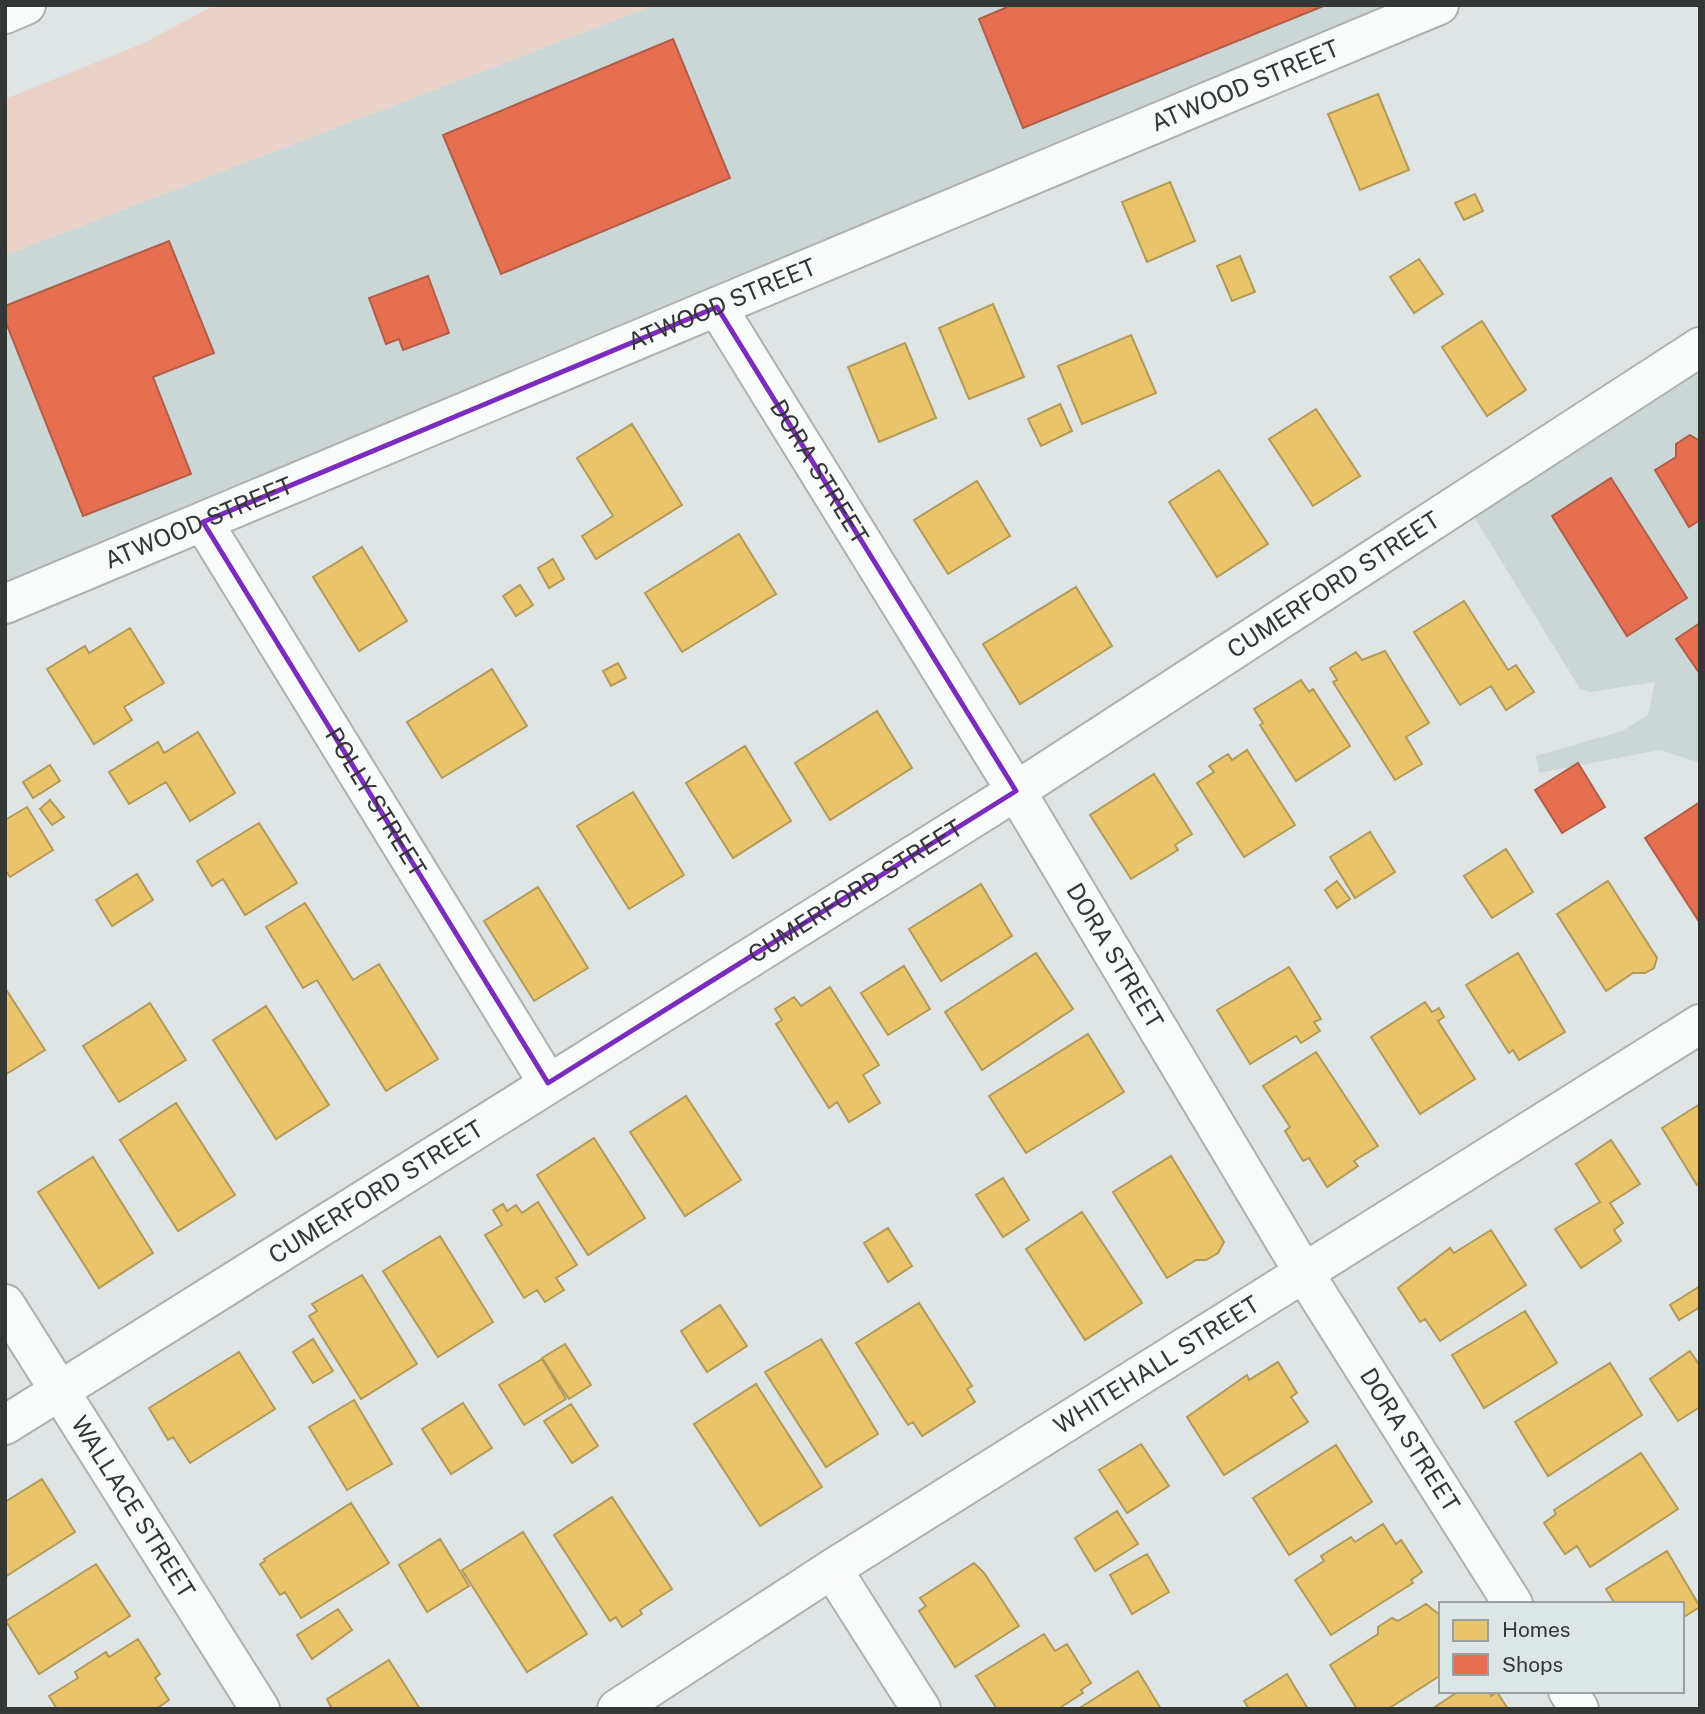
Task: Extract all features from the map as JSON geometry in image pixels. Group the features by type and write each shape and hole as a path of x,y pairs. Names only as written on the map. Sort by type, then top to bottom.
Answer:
{"street":[{"path":"5,14 26,5"},
{"name":"ATWOOD STREET","path":"5,604 1439,5"},
{"name":"DORA STREET","path":"717,307 1016,790 1304,1273 1512,1602"},
{"name":"CUMERFORD STREET","path":"5,1425 1016,790 1700,347"},
{"name":"POLLY STREET","path":"203,522 548,1083"},
{"name":"WHITEHALL STREET","path":"617,1709 832,1569 1700,1024"},
{"name":"WALLACE STREET","path":"5,1304 260,1709"},
{"path":"832,1569 921,1709"},
{"path":"1569,1693 1579,1709"}],"highlighted area":[{"path":"717,307 1016,791 548,1083 203,522"}],"shaded area":[{"path":"215,5 654,5 5,255 5,99 144,43"},
{"path":"654,5 1456,5 5,602 5,255"},
{"path":"1700,345 1700,763 1660,750 1539,773 1536,756 1622,731 1648,715 1655,682 1590,692 1580,689 1468,507"}],"building: Homes":[{"path":"1378,94 1409,170 1360,190 1328,114"},
{"path":"1170,182 1195,241 1147,262 1122,202"},
{"path":"1475,194 1483,211 1464,220 1455,203"},
{"path":"1240,256 1255,292 1232,301 1217,266"},
{"path":"1419,259 1443,294 1414,313 1390,277"},
{"path":"993,304 1024,377 969,399 939,328"},
{"path":"1482,321 1526,390 1487,416 1442,347"},
{"path":"1131,335 1156,393 1082,424 1058,366"},
{"path":"905,343 936,418 879,442 848,367"},
{"path":"1060,404 1072,431 1041,446 1028,419"},
{"path":"1316,409 1360,476 1313,506 1269,439"},
{"path":"632,424 682,505 596,559 582,536 613,516 577,458"},
{"path":"1219,470 1268,544 1217,577 1169,502"},
{"path":"977,481 1010,536 948,574 914,520"},
{"path":"739,534 776,594 682,652 645,593"},
{"path":"362,547 407,621 359,651 313,577"},
{"path":"553,559 564,579 549,588 538,568"},
{"path":"520,585 533,605 516,616 503,596"},
{"path":"1076,587 1112,646 1020,704 983,644"},
{"path":"1464,601 1508,670 1516,665 1534,692 1506,710 1491,686 1460,705 1414,632"},
{"path":"130,628 164,683 124,707 132,720 94,744 47,669 85,646 89,653"},
{"path":"1385,651 1429,723 1406,737 1422,764 1395,780 1333,682 1337,680 1330,668 1356,652 1362,660"},
{"path":"618,663 626,678 611,686 603,671"},
{"path":"492,669 527,726 442,778 407,722"},
{"path":"1301,680 1309,692 1313,689 1350,746 1296,781 1260,725 1263,723 1254,709"},
{"path":"877,711 912,768 830,820 795,763"},
{"path":"198,732 235,793 190,821 166,782 129,804 109,772 158,742 164,753"},
{"path":"745,746 791,821 733,858 686,783"},
{"path":"1247,750 1295,825 1244,857 1197,783 1214,772 1209,766 1228,754 1232,760"},
{"path":"50,765 60,781 33,798 23,782"},
{"path":"1154,774 1192,834 1175,845 1178,850 1131,879 1090,815"},
{"path":"633,792 684,875 629,909 577,826"},
{"path":"50,800 64,817 52,825 40,809"},
{"path":"27,807 53,850 10,877 5,870 5,820"},
{"path":"259,823 297,883 245,915 223,879 212,886 197,861"},
{"path":"1370,832 1395,872 1355,898 1330,857"},
{"path":"1506,849 1533,892 1492,918 1464,876"},
{"path":"137,874 153,900 112,926 96,900"},
{"path":"1337,881 1350,899 1337,908 1325,890"},
{"path":"1608,881 1657,958 1654,968 1645,973 1633,973 1606,991 1557,914"},
{"path":"981,884 1012,936 941,981 909,929"},
{"path":"538,887 588,968 534,1001 484,921"},
{"path":"305,903 353,980 379,964 438,1059 386,1091 317,980 303,988 266,927"},
{"path":"1036,953 1073,1009 982,1070 945,1012"},
{"path":"1518,953 1565,1032 1519,1060 1513,1050 1509,1053 1466,985"},
{"path":"904,966 930,1009 888,1035 861,993"},
{"path":"1289,967 1321,1019 1314,1022 1320,1031 1301,1043 1296,1036 1250,1064 1217,1010"},
{"path":"830,987 879,1065 863,1075 880,1103 849,1122 837,1102 829,1108 776,1024 782,1020 775,1009 794,997 801,1006"},
{"path":"5,988 45,1050 5,1075"},
{"path":"1425,1002 1432,1012 1439,1008 1444,1017 1438,1021 1475,1079 1420,1114 1371,1037"},
{"path":"150,1003 186,1060 119,1102 83,1046"},
{"path":"266,1006 329,1105 276,1139 213,1040"},
{"path":"1088,1034 1124,1092 1026,1153 989,1096"},
{"path":"1316,1052 1378,1146 1354,1161 1358,1166 1327,1187 1309,1158 1303,1161 1285,1131 1290,1127 1263,1086"},
{"path":"686,1096 741,1180 685,1216 630,1132"},
{"path":"176,1103 235,1195 178,1231 120,1140"},
{"path":"1700,1104 1700,1183 1697,1185 1662,1128"},
{"path":"594,1138 645,1218 588,1255 537,1175"},
{"path":"1611,1140 1640,1184 1610,1203 1623,1223 1614,1230 1621,1241 1581,1268 1555,1229 1600,1202 1576,1164"},
{"path":"1171,1156 1224,1242 1218,1253 1206,1260 1196,1260 1167,1278 1113,1192"},
{"path":"93,1157 153,1253 99,1288 38,1192"},
{"path":"1003,1178 1029,1220 1003,1237 976,1195"},
{"path":"538,1202 577,1265 556,1278 564,1290 545,1302 537,1290 524,1298 485,1235 502,1225 493,1210 503,1204 507,1211 516,1205 522,1213"},
{"path":"1082,1212 1142,1303 1085,1340 1026,1249"},
{"path":"888,1228 912,1266 888,1282 864,1243"},
{"path":"1491,1230 1526,1285 1440,1341 1425,1319 1420,1322 1398,1288 1450,1248 1454,1253"},
{"path":"440,1236 493,1322 438,1357 383,1271"},
{"path":"362,1275 417,1364 361,1399 309,1316 317,1311 312,1304"},
{"path":"1700,1286 1700,1307 1679,1320 1670,1305"},
{"path":"919,1303 972,1386 967,1389 975,1402 922,1436 913,1422 908,1425 856,1343"},
{"path":"720,1305 747,1346 707,1372 681,1331"},
{"path":"1525,1311 1557,1363 1484,1408 1452,1355"},
{"path":"313,1339 333,1371 313,1383 293,1352"},
{"path":"821,1339 878,1434 826,1467 765,1372"},
{"path":"565,1344 591,1385 569,1399 542,1358"},
{"path":"1690,1351 1700,1366 1700,1407 1678,1421 1650,1379"},
{"path":"239,1352 275,1409 190,1463 173,1437 168,1440 149,1408"},
{"path":"542,1359 566,1399 524,1425 499,1385"},
{"path":"1278,1362 1297,1393 1291,1397 1308,1422 1224,1475 1187,1417 1247,1375 1249,1380"},
{"path":"1610,1363 1642,1415 1548,1476 1515,1422"},
{"path":"756,1384 822,1487 760,1526 694,1424"},
{"path":"354,1400 392,1464 347,1490 309,1427"},
{"path":"463,1403 492,1448 451,1474 422,1429"},
{"path":"571,1404 598,1446 572,1463 544,1421"},
{"path":"1141,1444 1169,1486 1127,1513 1099,1470"},
{"path":"1336,1445 1372,1502 1289,1555 1253,1498"},
{"path":"1641,1453 1678,1509 1590,1567 1577,1546 1565,1554 1544,1523 1556,1514 1554,1510"},
{"path":"42,1479 75,1532 5,1577 5,1502"},
{"path":"612,1497 672,1589 640,1610 642,1614 622,1627 616,1617 610,1621 554,1535"},
{"path":"351,1503 389,1563 301,1618 285,1592 280,1595 260,1564"},
{"path":"1117,1511 1138,1544 1095,1571 1075,1538"},
{"path":"1383,1524 1396,1544 1401,1540 1422,1572 1411,1580 1413,1583 1331,1635 1295,1580 1324,1561 1321,1556 1351,1537 1355,1542"},
{"path":"523,1532 587,1634 527,1672 462,1570"},
{"path":"440,1539 469,1586 427,1612 399,1565"},
{"path":"1667,1551 1700,1607 1684,1617 1684,1602 1614,1602 1606,1589"},
{"path":"1147,1554 1169,1592 1132,1614 1110,1575"},
{"path":"974,1563 984,1573 1019,1626 955,1667 919,1611 926,1606 920,1598"},
{"path":"96,1564 130,1616 39,1674 6,1621"},
{"path":"1426,1604 1439,1614 1439,1676 1388,1709 1357,1709 1330,1665 1378,1634 1378,1627 1392,1618 1398,1621"},
{"path":"338,1609 352,1630 312,1659 297,1635"},
{"path":"1044,1634 1055,1651 1067,1644 1091,1683 1081,1690 1083,1693 1058,1709 997,1709 976,1676"},
{"path":"138,1639 160,1674 155,1678 169,1700 156,1709 57,1709 49,1696 78,1678 75,1672 106,1652 109,1657"},
{"path":"389,1660 420,1709 332,1709 327,1699"},
{"path":"1138,1671 1161,1709 1078,1709"},
{"path":"1287,1674 1308,1709 1249,1709 1244,1701"},
{"path":"1456,1693 1490,1693 1491,1696 1498,1693 1508,1709 1432,1709"}],"building: Shops":[{"path":"1012,5 1326,5 1023,128 979,19"},
{"path":"673,39 730,178 501,274 443,135"},
{"path":"169,241 214,353 153,377 191,474 83,516 5,320 5,306"},
{"path":"428,276 449,333 403,350 399,339 386,344 369,298"},
{"path":"1690,435 1700,441 1700,520 1689,527 1655,470 1676,457 1676,444"},
{"path":"1611,478 1687,598 1627,636 1552,516"},
{"path":"1700,623 1700,674 1676,639"},
{"path":"1578,763 1605,807 1562,833 1535,790"},
{"path":"1700,802 1700,923 1645,838"}]}
